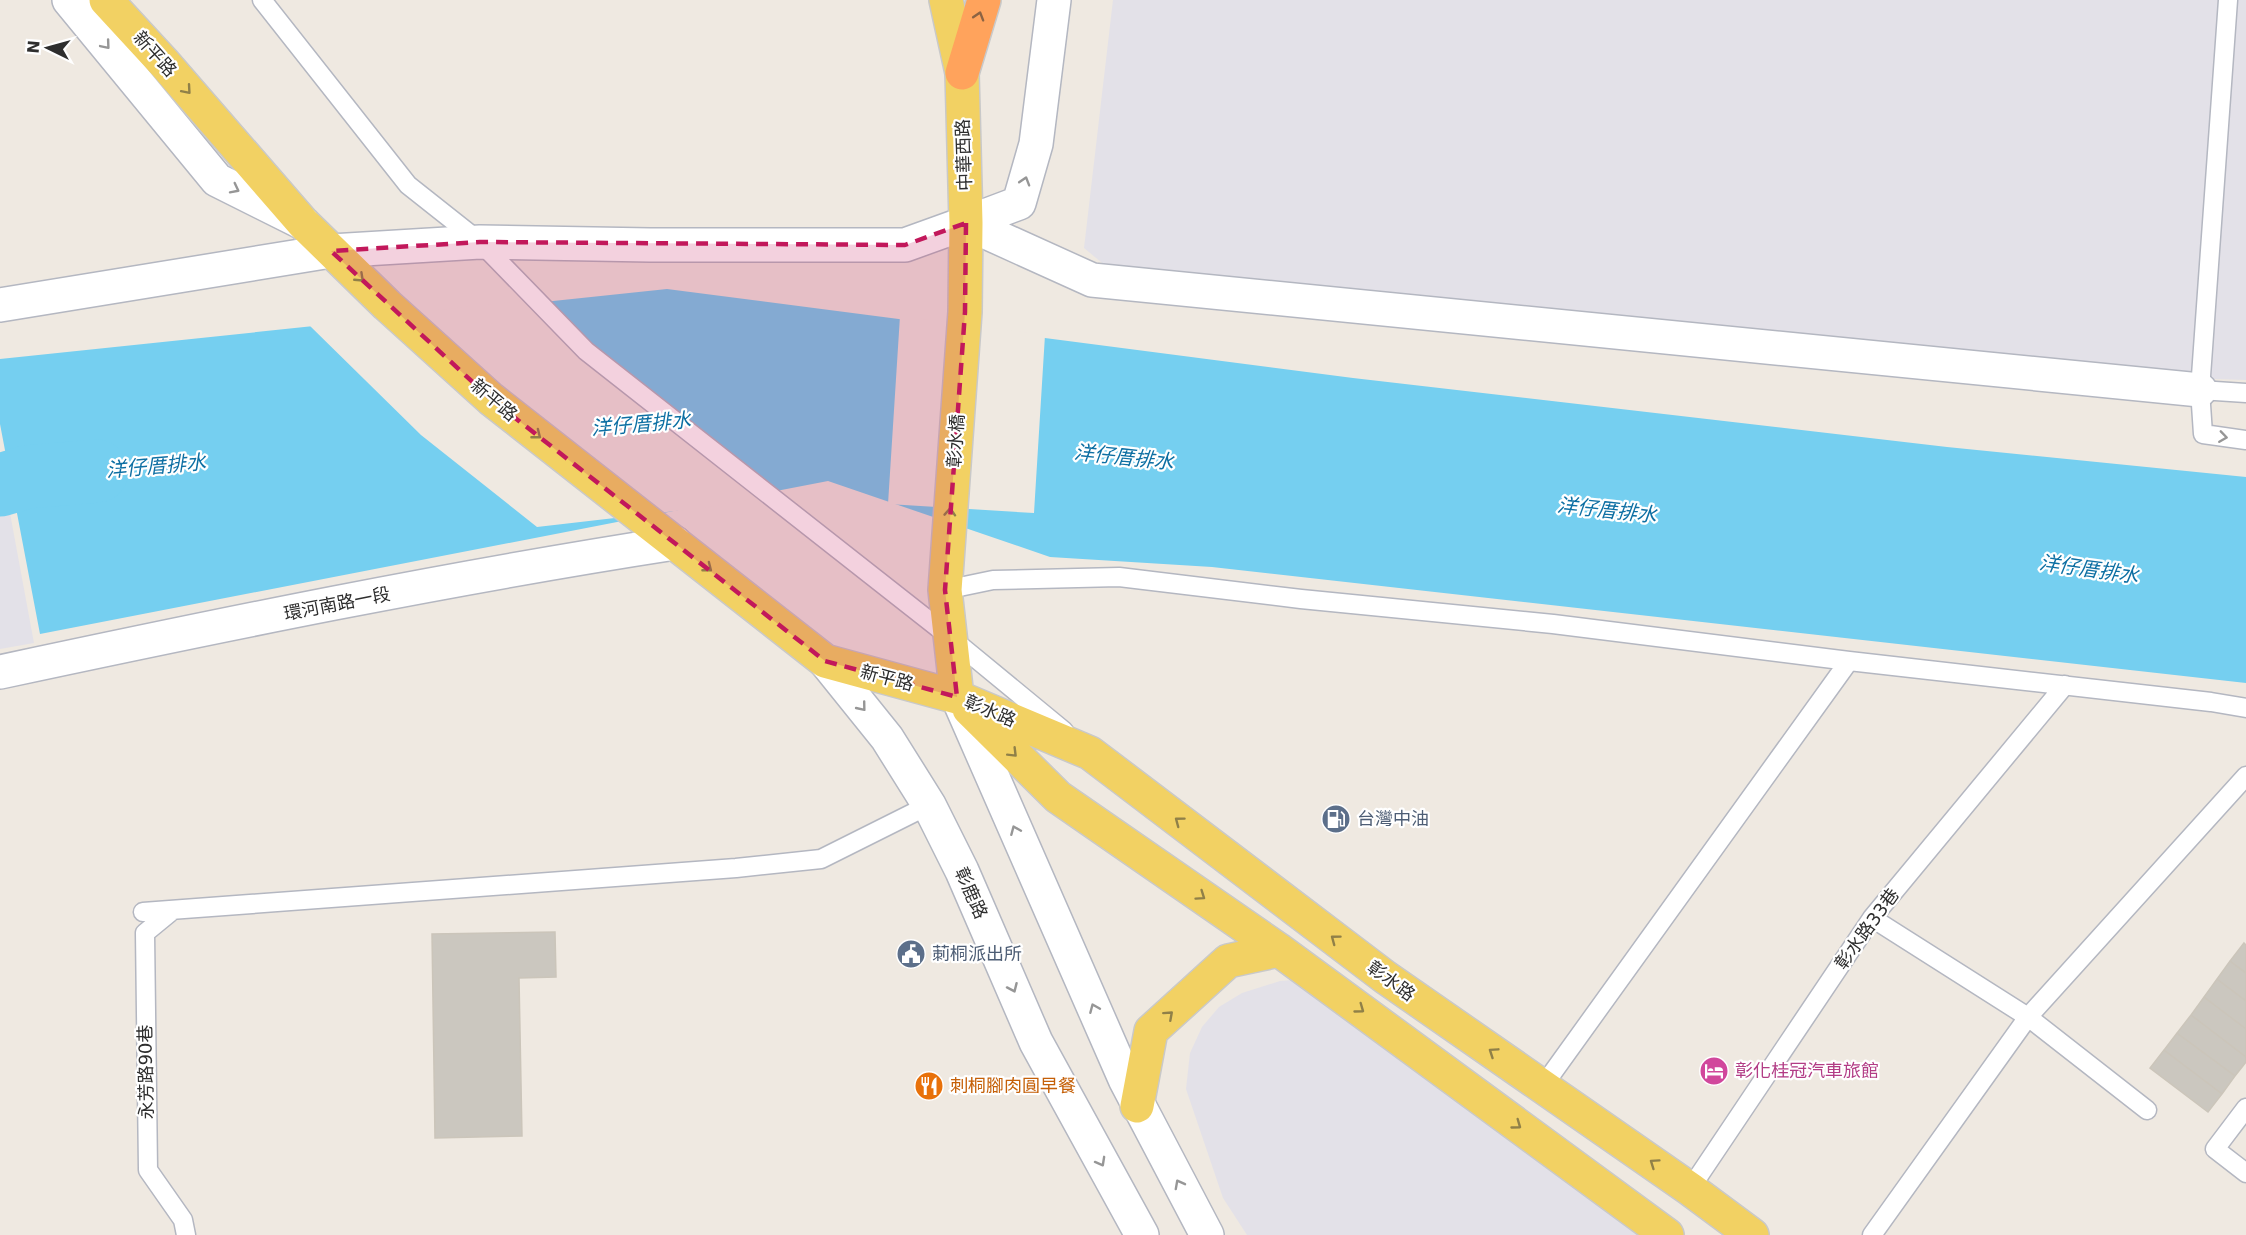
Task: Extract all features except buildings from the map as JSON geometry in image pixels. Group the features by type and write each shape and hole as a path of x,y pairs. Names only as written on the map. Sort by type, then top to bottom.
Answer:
{"highway":[{"path":"962,73 984,0"}],"main road":[{"name":"新平路","path":"106,0 165,64 303,224 491,399 825,662 957,697"},
{"name":"中華西路","path":"946,0 962,73 966,223 965,312"},
{"name":"彰水橋","path":"946,580 965,312"},
{"path":"946,580 957,697"},
{"name":"彰水路","path":"957,697 1090,753 1385,977 1690,1189 1752,1235"},
{"name":"彰水路","path":"957,697 1058,797 1279,950 1667,1235"},
{"path":"1137,1106 1151,1031 1228,961 1279,950"}],"street":[{"path":"69,0 217,180 303,224"},
{"path":"0,305 331,251 480,242 905,245 1019,203 1036,144 1054,0"},
{"path":"966,223 1092,280 2200,390"},
{"name":"環河南路一段","path":"0,672 196,630 592,556 675,543"},
{"name":"彰鹿路","path":"825,662 887,738 929,805 962,872 1036,1041 1142,1235"},
{"path":"957,697 1137,1106 1207,1235"}],"lane":[{"path":"262,0 408,185 480,242 586,351 951,638 1090,753"},
{"path":"2228,0 2200,390 2203,434 2246,440"},
{"path":"2200,390 2246,393"},
{"path":"946,580 1119,577 1301,599 1553,624 2246,708"},
{"path":"1543,1086 1849,661"},
{"name":"彰水路33巷","path":"1690,1189 1872,918 2065,685"},
{"path":"1872,1235 2028,1017 2246,776"},
{"path":"143,912 736,868 821,859 929,805"},
{"name":"永芳路90巷","path":"173,910 145,933 148,1170 183,1220 186,1235"},
{"path":"1872,918 2028,1017 2146,1110"},
{"path":"2246,1108 2215,1149 2246,1173"}],"highlighted area":[{"path":"966,223 965,312 945,590 957,697 825,661 491,399 331,251 480,242 905,245"}],"shaded area":[{"path":"1113,0 2246,0 2246,380 2121,376 1107,267 1084,248"},
{"path":"0,459 34,643 0,649"},
{"path":"1309,979 1658,1235 1247,1235 1223,1198 1186,1089 1190,1053 1202,1027 1219,1007 1242,993 1280,981"}],"water":[{"path":"667,289 1353,378 1947,447 2246,477 2246,683 1212,567 1050,557 828,481 40,634 0,424 0,359"}],"pier":[{"path":"539,299 665,415 772,495 710,507 537,527 421,435 308,324"},
{"path":"900,316 1045,335 1034,513 888,504"}],"waterway":[{"name":"洋仔厝排水","path":"0,485 27,477 97,471"}],"place":[{"name":"台灣中油","path":"1336,819"},
{"name":"莿桐派出所","path":"911,954"},
{"name":"彰化桂冠汽車旅館","path":"1714,1071"},
{"name":"刺桐腳肉圓早餐","path":"929,1086"}]}
